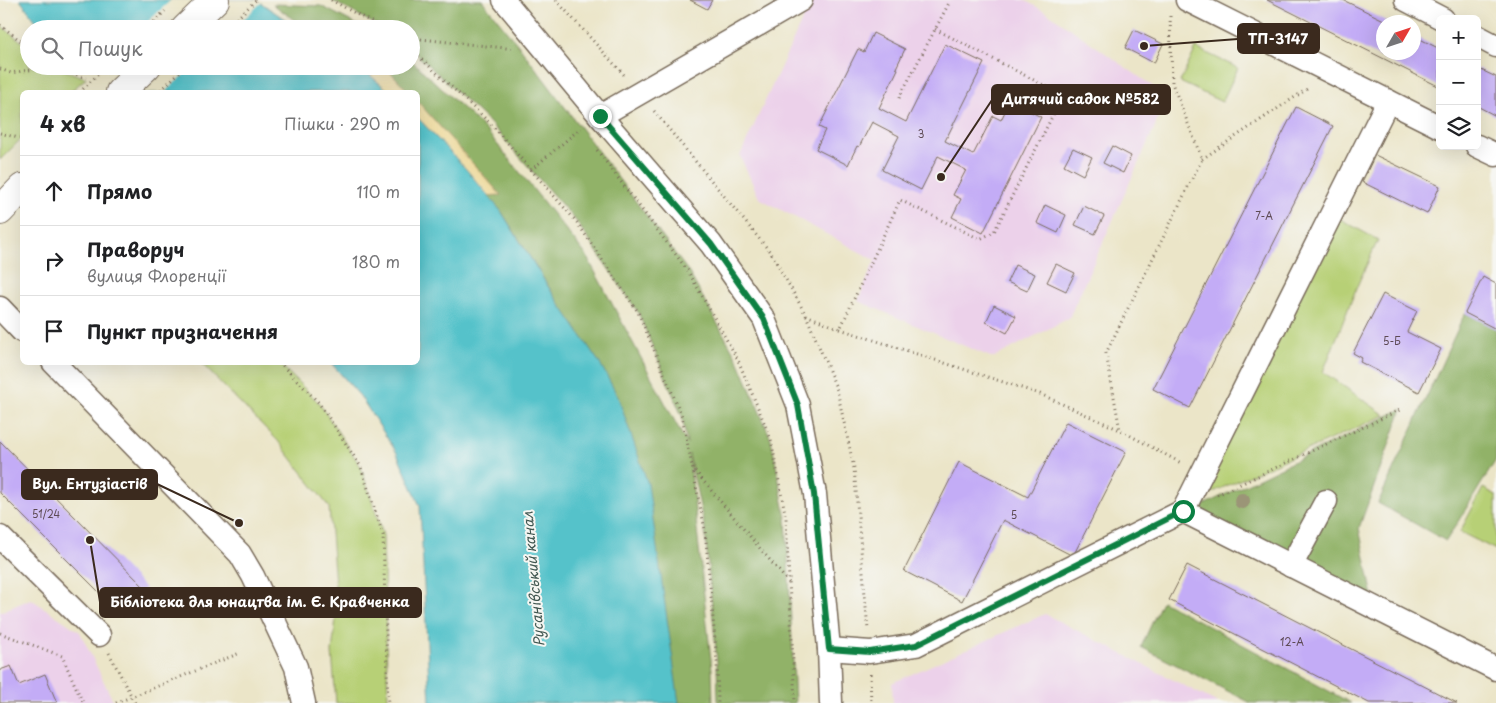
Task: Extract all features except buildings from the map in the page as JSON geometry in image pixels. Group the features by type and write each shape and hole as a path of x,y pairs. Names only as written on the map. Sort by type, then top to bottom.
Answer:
{"main road":[{"path":"194,20 215,0"},
{"path":"122,90 138,75"},
{"path":"0,211 20,190"}],"street":[{"path":"504,0 600,116 711,244 764,319 798,405 814,494 829,649 831,703"},
{"path":"600,116 801,0"},
{"path":"1406,0 1436,15"},
{"path":"1179,5 1330,73 1436,125"},
{"path":"1481,38 1496,46"},
{"path":"829,649 870,652 916,645 1183,511 1388,101"},
{"path":"1481,148 1496,156"},
{"path":"0,308 20,329"},
{"path":"56,365 240,554 253,576 296,667 304,703"},
{"path":"1291,566 1326,502"},
{"path":"1183,511 1496,669"},
{"path":"0,537 99,635"}],"path":[{"path":"235,20 256,0"},
{"path":"331,0 368,20"},
{"path":"900,98 949,3"},
{"path":"1179,5 1172,83 1202,159"},
{"path":"156,20 171,6"},
{"path":"0,25 20,40"},
{"path":"840,329 900,200 980,239 994,232 1063,95 935,29"},
{"path":"420,39 522,50"},
{"path":"420,57 490,123 576,221 638,312 682,416 693,469 705,530 717,662 718,703"},
{"path":"0,69 11,73 20,72"},
{"path":"1120,430 1106,353 1202,159 1330,73"},
{"path":"78,75 86,78"},
{"path":"83,89 98,75"},
{"path":"161,90 177,75"},
{"path":"531,170 581,128 575,121"},
{"path":"0,133 20,138"},
{"path":"593,144 688,272 738,360 771,439 786,518 796,703"},
{"path":"806,315 840,329 1040,394 1120,430 1201,474"},
{"path":"281,365 319,403 360,467 383,535 388,703"},
{"path":"1183,511 1402,410"},
{"path":"693,469 789,584"},
{"path":"0,633 62,656 83,703"},
{"path":"99,635 136,703"},
{"path":"116,703 240,653"}],"shaded area":[{"path":"815,0 1024,0 1048,13 1168,97 1069,318 993,358 858,301 875,260 759,198 740,156 810,3"},
{"path":"31,599 80,632 114,703 0,703 0,612"},
{"path":"1045,614 1218,703 893,703 892,683"}],"green space":[{"path":"331,0 482,0 522,50 688,271 738,360 771,439 786,518 795,703 718,703 717,662 705,530 689,454 712,670 713,703 664,703 618,397 501,211 420,123 420,90 386,90 367,75 420,75 420,68 485,129 586,255 687,444 682,416 638,312 576,221 490,123 420,57 420,20 368,20"},
{"path":"273,4 321,6 348,20 294,20"},
{"path":"0,25 20,40 20,75 78,75 86,78 72,90 20,90 20,140 0,160"},
{"path":"1196,48 1238,68 1222,102 1180,82"},
{"path":"1331,214 1378,240 1358,284 1323,372 1385,415 1195,500"},
{"path":"1465,313 1496,328 1496,460 1446,541 1378,503"},
{"path":"203,365 281,365 319,403 361,467 383,535 388,703 336,703 332,652 337,610 329,507 278,441"},
{"path":"1402,409 1359,528 1374,602 1193,510"},
{"path":"1483,488 1496,495 1496,550 1460,532"},
{"path":"1162,601 1351,703 1251,703 1141,647"}],"sand":[{"path":"371,75 393,75 407,90 363,90"},
{"path":"420,104 501,195 443,199 420,173"}],"water":[{"path":"20,0 257,0 286,20 35,20"},
{"path":"102,75 370,75 388,90 116,90"},
{"name":"Русанівський канал","path":"420,120 466,169 501,211 551,291 601,365 618,397 648,484 679,703 430,703 420,506 397,453 360,396 333,365 420,365"}],"pier":[{"path":"171,0 263,1 243,20 150,20"},
{"path":"99,75 183,75 167,90 112,90"}],"place":[{"name":"ТП-3147","path":"1144,46"},
{"name":"Дитячий садок №582","path":"941,177"},
{"name":"Вул. Ентузіастів","path":"239,523"},
{"name":"Бібліотека для юнацтва ім. Є. Кравченка","path":"90,540"}],"route":[{"path":"600,116 711,244 764,319 798,405 814,494 829,649 870,652 916,645 1183,511"}]}
